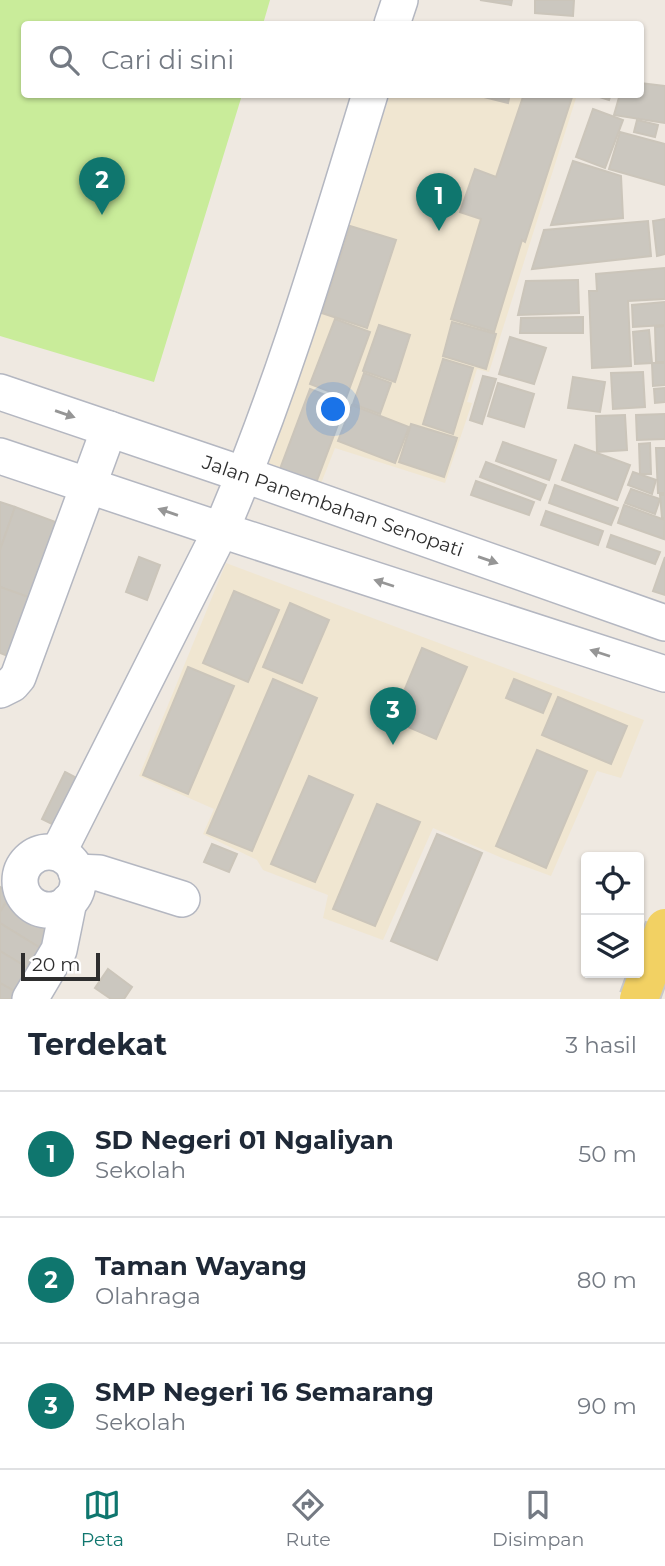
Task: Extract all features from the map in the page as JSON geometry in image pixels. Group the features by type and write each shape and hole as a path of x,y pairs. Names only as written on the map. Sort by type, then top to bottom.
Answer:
{"main road":[{"path":"639,999 665,928"}],"street":[{"path":"393,21 400,0"},
{"path":"182,899 99,873 68,875 40,853 11,870 20,881 26,898 33,905 42,909 61,906 68,875 245,475 302,315 369,98"},
{"name":"Jalan Panembahan Senopati","path":"0,392 665,623"},
{"path":"6,679 89,485 109,429"},
{"path":"0,456 665,674"},
{"path":"30,999 59,950 68,875"}],"shaded area":[{"path":"389,98 576,98 489,372 477,369 467,402 472,403 445,483 335,448 320,486 266,468"},
{"path":"226,563 644,720 621,778 597,771 551,876 433,828 383,940 323,918 328,895 263,870 257,860 203,834 214,809 139,776"}],"green space":[{"path":"0,0 270,0 264,21 21,21 21,98 241,98 154,382 0,336"}],"building":[{"path":"480,0 512,0 511,5"},
{"path":"535,0 574,0 573,16 535,13"},
{"path":"644,83 665,86 665,123 614,115 619,98 644,98"},
{"path":"488,98 509,98 508,103"},
{"path":"523,98 572,98 525,242 522,240 494,332 451,319 481,219 460,212 475,169 496,177"},
{"path":"593,109 623,120 605,168 576,157"},
{"path":"637,120 658,125 655,137 634,132"},
{"path":"620,132 665,144 665,185 609,169"},
{"path":"573,161 621,176 623,218 551,225"},
{"path":"665,219 665,254 657,256 653,221"},
{"path":"648,221 651,256 532,269 544,230"},
{"path":"350,226 396,240 367,328 322,313"},
{"path":"665,268 665,299 628,301 631,366 592,368 589,291 597,291 596,274"},
{"path":"578,280 579,313 518,315 526,281"},
{"path":"665,302 665,325 633,327 632,305"},
{"path":"583,317 583,333 520,333 521,318"},
{"path":"335,319 370,332 346,398 310,384"},
{"path":"452,322 496,334 486,369 443,356"},
{"path":"379,325 410,335 395,382 363,371"},
{"path":"665,326 665,362 656,362 655,327"},
{"path":"649,330 652,363 635,364 633,332"},
{"path":"510,337 546,348 534,384 499,374"},
{"path":"443,359 473,368 453,434 423,424"},
{"path":"652,363 665,363 665,385 653,386"},
{"path":"643,372 645,407 613,409 611,373"},
{"path":"364,373 391,383 380,414 353,404"},
{"path":"483,376 496,379 482,424 470,420"},
{"path":"573,377 605,382 600,412 568,408"},
{"path":"498,383 534,394 524,427 488,416"},
{"path":"665,388 665,402 655,403 654,389"},
{"path":"310,389 346,403 316,483 280,469"},
{"path":"352,405 409,427 395,463 338,441"},
{"path":"665,414 665,439 637,440 636,415"},
{"path":"625,415 627,450 597,452 596,416"},
{"path":"411,424 457,438 444,477 399,462"},
{"path":"503,442 556,460 549,480 496,461"},
{"path":"650,443 651,474 640,474 639,444"},
{"path":"575,445 630,465 617,500 562,480"},
{"path":"656,448 665,448 665,493 658,493"},
{"path":"486,462 546,485 540,500 480,477"},
{"path":"633,472 656,480 652,494 628,485"},
{"path":"476,481 534,502 529,515 471,495"},
{"path":"555,485 618,508 611,525 549,503"},
{"path":"631,489 660,499 655,514 625,503"},
{"path":"660,495 665,495 665,518 662,518"},
{"path":"0,502 15,507 0,550"},
{"path":"624,505 665,520 664,539 618,523"},
{"path":"15,507 61,524 34,599 0,587 0,550"},
{"path":"546,511 603,531 598,545 541,525"},
{"path":"611,535 660,552 655,564 607,547"},
{"path":"139,557 160,565 147,600 126,592"},
{"path":"665,557 665,595 653,591"},
{"path":"0,587 34,599 13,658 0,653"},
{"path":"234,591 279,610 248,682 203,663"},
{"path":"290,603 329,620 302,683 263,667"},
{"path":"422,648 467,667 436,739 392,720"},
{"path":"188,667 234,686 188,794 143,775"},
{"path":"273,679 317,698 252,851 207,833"},
{"path":"514,679 551,694 543,713 506,698"},
{"path":"558,697 627,726 611,764 542,735"},
{"path":"537,750 587,771 546,868 496,846"},
{"path":"65,772 86,783 64,830 42,819"},
{"path":"309,776 353,795 315,882 271,864"},
{"path":"377,804 420,822 375,926 333,909"},
{"path":"437,834 482,853 437,960 391,941"},
{"path":"212,844 237,854 229,872 204,862"},
{"path":"0,887 11,893 0,912"},
{"path":"9,898 56,927 42,949 0,923 0,912"},
{"path":"0,923 42,949 30,969 0,951"},
{"path":"0,951 30,969 16,992 0,983"},
{"path":"108,969 132,987 124,999 111,999 95,988"},
{"path":"0,983 16,992 12,999 0,999"}],"place":[{"name":"Taman Wayang","path":"102,215"},
{"name":"SD Negeri 01 Ngaliyan","path":"439,231"},
{"name":"SMP Negeri 16 Semarang","path":"393,745"}]}
